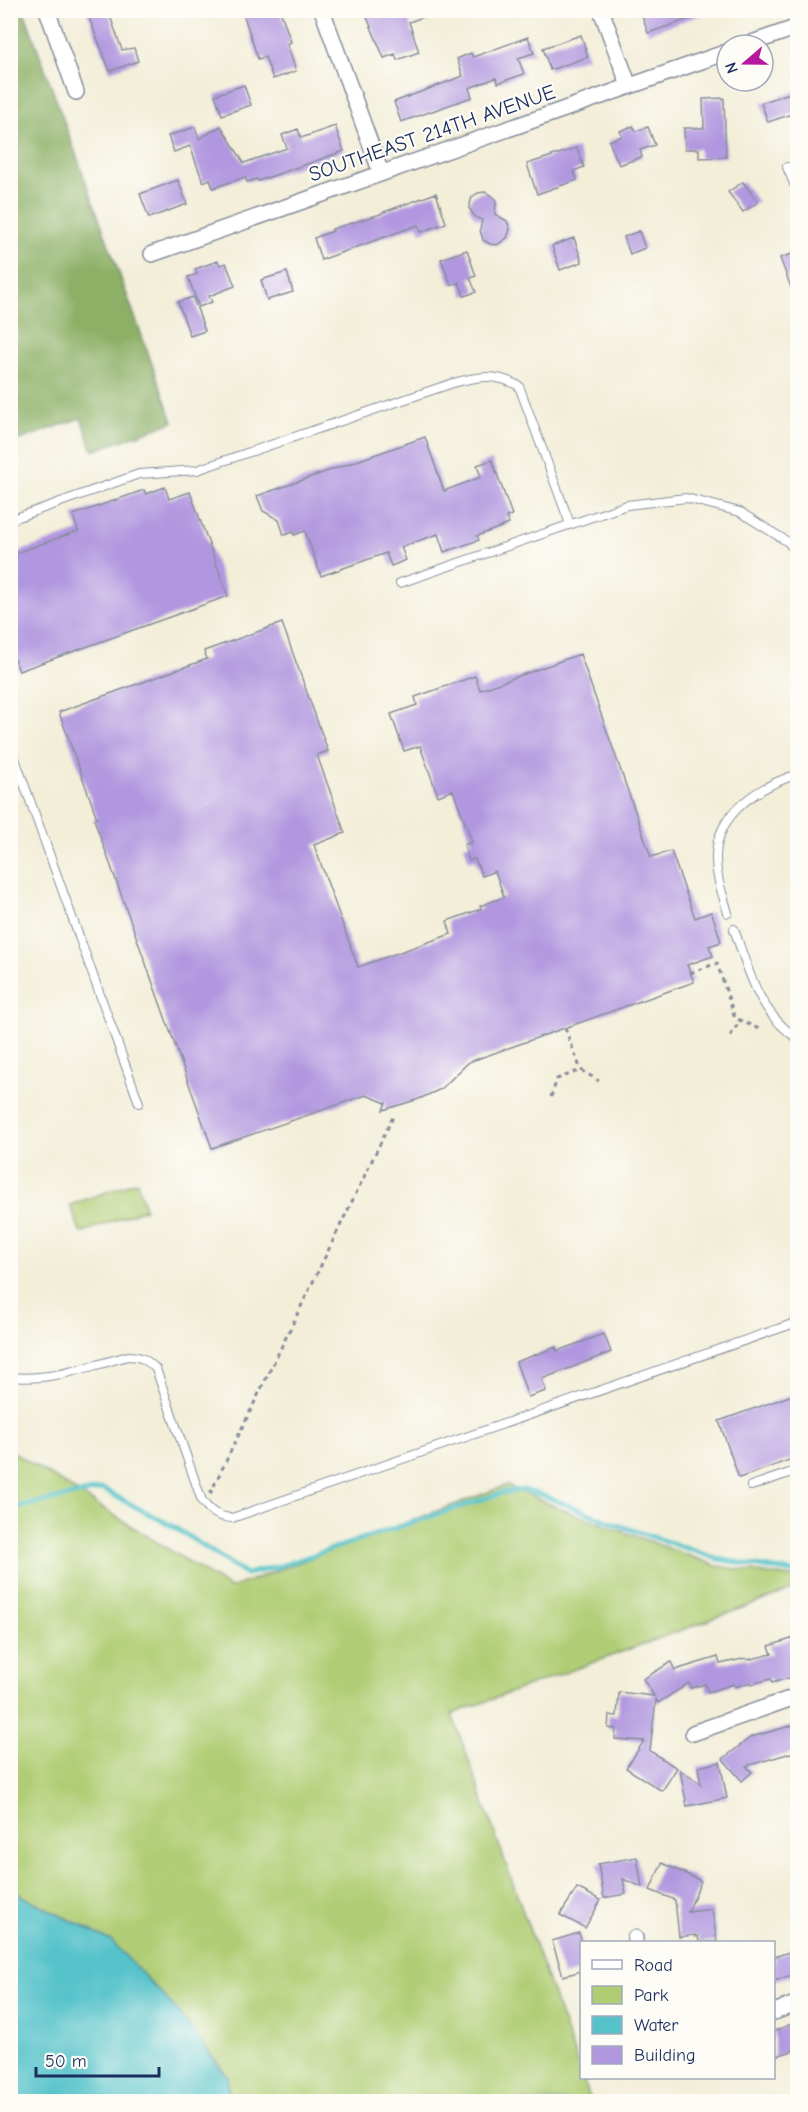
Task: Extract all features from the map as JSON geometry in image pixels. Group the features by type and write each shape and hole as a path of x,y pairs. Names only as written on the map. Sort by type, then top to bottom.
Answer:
{"street":[{"path":"47,10 76,92"},
{"path":"322,10 381,173"},
{"path":"601,10 629,86"},
{"path":"775,35 798,27"},
{"name":"SOUTHEAST 214TH AVENUE","path":"152,254 715,56"},
{"path":"693,1733 798,1696"},
{"path":"775,2012 798,2003"}],"lane":[{"path":"787,167 797,192"},
{"path":"10,520 139,474 197,470 453,383 477,377 503,377 519,386 570,525"},
{"path":"400,583 627,505 686,498 741,512 788,542 798,554"},
{"path":"10,745 139,1103"},
{"path":"728,913 718,882 716,856 721,832 733,812 753,794 778,780 798,774"},
{"path":"734,929 756,991 766,1009 783,1028 798,1039"},
{"path":"10,1377 32,1379 64,1375 128,1356 139,1356 148,1361 156,1370 202,1501 211,1512 221,1517 232,1518 798,1322"},
{"path":"751,1486 798,1470"}],"path":[{"path":"690,972 717,963 735,1018 761,1030"},
{"path":"730,1036 740,1021"},
{"path":"565,1028 580,1070 600,1081"},
{"path":"551,1096 557,1079 580,1070"},
{"path":"202,1501 212,1492 393,1118"}],"green space":[{"path":"10,11 24,11 173,422 93,451 81,418 11,443"},
{"path":"137,1181 145,1209 81,1233 70,1205"},
{"path":"10,1450 230,1588 507,1485 561,1509 717,1566 797,1578 797,1588 452,1714 580,2070 580,2079 583,2079 591,2101 229,2101 228,2077 174,2007 111,1941 11,1890"}],"water":[{"path":"10,1890 111,1941 174,2007 228,2077 229,2101 11,2101"}],"building":[{"path":"86,10 108,10 122,50 134,48 138,61 110,71"},
{"path":"242,10 280,10 291,42 287,44 296,71 273,79 265,57 258,59"},
{"path":"364,10 436,10 437,12 409,22 419,52 397,60 395,54 384,58"},
{"path":"640,10 705,10 706,13 648,33"},
{"path":"581,35 588,57 550,70 543,48"},
{"path":"528,37 534,53 518,58 524,74 498,83 496,78 469,88 472,97 401,122 394,102 463,76 457,59 471,53 473,57"},
{"path":"244,85 251,105 222,115 215,95"},
{"path":"798,90 798,112 768,122 761,103"},
{"path":"724,98 726,157 699,158 699,149 685,149 684,128 704,128 703,99"},
{"path":"221,126 244,163 287,148 282,135 298,129 301,138 335,126 344,151 258,181 257,179 247,182 245,177 213,188 210,179 203,182 190,146 174,152 168,136 195,127 199,139"},
{"path":"633,126 636,131 648,127 655,145 640,150 642,157 619,165 609,141 622,136 620,131"},
{"path":"577,148 584,167 574,171 577,180 537,194 527,164"},
{"path":"178,180 187,204 149,218 140,194"},
{"path":"743,182 758,202 743,212 728,192"},
{"path":"485,192 496,201 495,214 507,221 510,229 507,238 497,245 483,240 480,230 482,220 475,217 469,208 472,197"},
{"path":"436,193 446,223 421,232 418,225 321,260 314,238 333,231 332,229 381,214"},
{"path":"639,231 645,248 630,254 624,237"},
{"path":"574,238 582,262 560,270 552,246"},
{"path":"467,250 476,276 470,278 476,292 464,296 459,282 451,285 441,259"},
{"path":"798,252 798,300 796,301 780,258"},
{"path":"218,261 220,265 226,263 235,286 209,296 212,302 199,307 188,277 197,274 195,269"},
{"path":"287,272 293,292 267,300 261,280"},
{"path":"193,297 205,331 190,336 178,302"},
{"path":"425,437 444,491 481,477 477,465 492,460 512,515 506,517 509,524 477,536 479,540 444,552 438,534 401,547 406,560 391,566 386,553 321,576 305,531 294,535 293,532 284,535 279,520 263,511 257,496"},
{"path":"165,487 169,499 190,492 228,596 19,671 10,648 10,555 78,531 73,515 144,490 146,494"},
{"path":"282,623 328,751 317,755 345,833 314,845 358,967 451,934 447,921 481,909 480,906 504,897 495,871 482,876 475,859 469,861 464,845 472,842 453,790 438,796 420,746 404,751 391,714 417,705 415,697 475,676 480,690 580,654 651,857 671,851 695,918 711,912 714,919 721,942 709,946 713,956 687,965 694,982 469,1062 441,1089 419,1099 383,1110 386,1103 366,1095 212,1148 94,819 97,818 59,712 207,659 204,651"},
{"path":"604,1334 611,1352 542,1379 546,1391 528,1397 516,1362 556,1347 557,1351"},
{"path":"798,1393 798,1457 739,1478 719,1421"},
{"path":"794,1638 798,1656 794,1658 795,1661 791,1662 795,1676 772,1683 771,1679 735,1687 734,1684 708,1692 705,1684 691,1688 689,1683 658,1703 656,1699 650,1751 677,1768 662,1791 626,1768 644,1741 615,1739 616,1729 608,1728 609,1715 617,1716 619,1692 654,1696 643,1679 671,1662 675,1670 718,1657 720,1664 746,1658 747,1660 772,1654 769,1646"},
{"path":"794,1725 798,1737 798,1751 746,1766 752,1772 742,1781 723,1759 751,1737"},
{"path":"720,1762 727,1798 687,1806 680,1770 701,1784 698,1767"},
{"path":"637,1857 642,1887 623,1879 626,1894 604,1898 598,1864"},
{"path":"662,1863 701,1881 688,1912 712,1909 717,1941 699,1941 698,1936 695,1937 695,1935 679,1937 675,1900 650,1890"},
{"path":"577,1888 601,1900 585,1928 560,1915"},
{"path":"579,1933 582,1941 580,1972 563,1976 552,1941"},
{"path":"798,1949 798,1973 775,1981 775,1957"},
{"path":"792,2024 798,2041 798,2049 775,2057 775,2031"}],"waterway":[{"path":"10,1509 102,1489 174,1527 246,1574 280,1566 505,1492 523,1490 718,1559 798,1573"}]}
